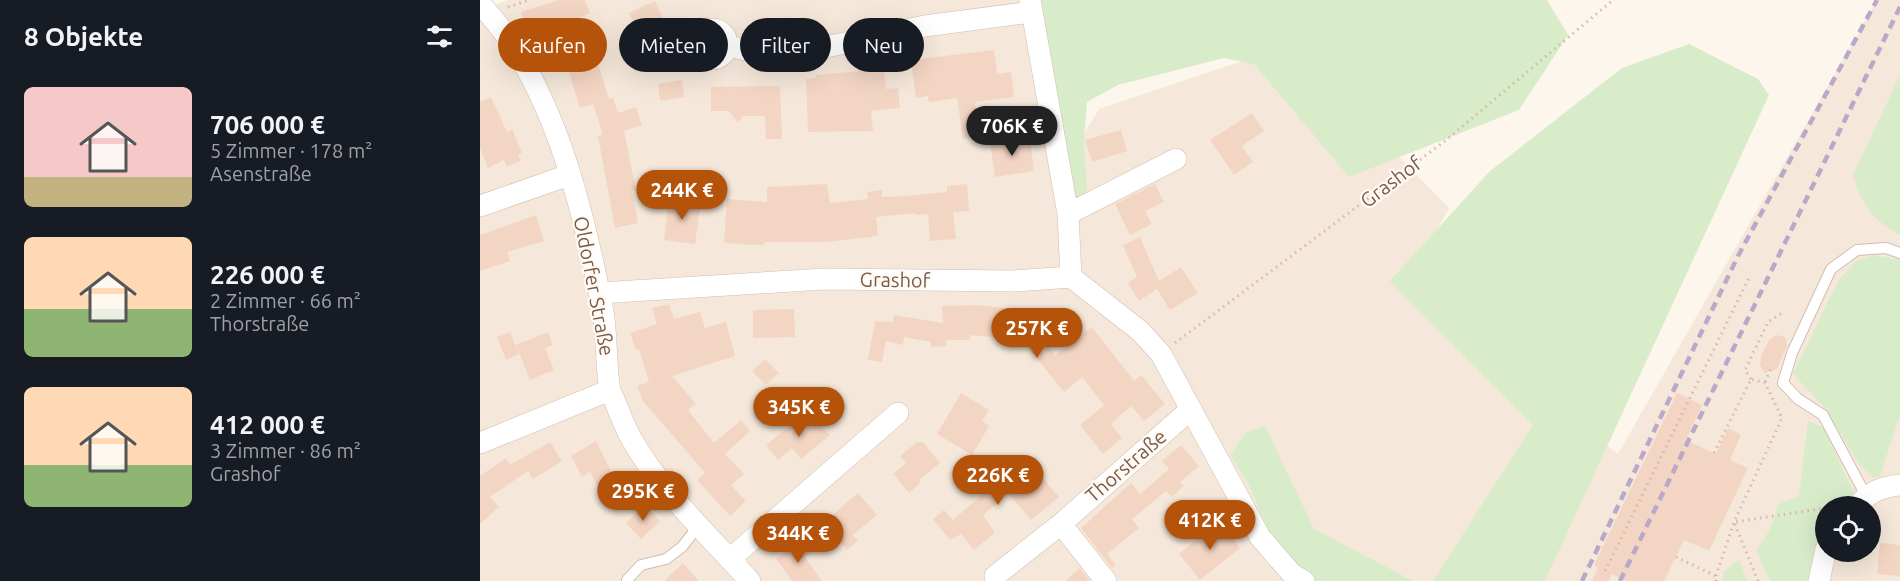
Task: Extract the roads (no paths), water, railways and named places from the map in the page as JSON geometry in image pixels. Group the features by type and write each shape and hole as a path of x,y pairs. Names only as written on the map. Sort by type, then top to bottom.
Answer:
{"street":[{"name":"Oldorfer Straße","path":"480,4 529,70 548,114 582,217 600,293 607,334 610,390 631,438 674,497 750,581"},
{"path":"728,46 761,53 821,48 1030,6 1068,214 1071,278 1140,331 1161,354 1260,537 1292,573 1304,581"},
{"path":"1068,214 1176,159"},
{"path":"480,206 569,175"},
{"name":"Grashof","path":"600,293 824,279 1014,281 1071,278"},
{"path":"480,443 610,390"},
{"name":"Thorstraße","path":"997,578 1191,409"},
{"path":"729,558 898,413"},
{"path":"1869,496 1884,487 1900,485"},
{"path":"1061,524 1106,581"},
{"path":"1820,581 1824,562"}],"lane":[{"path":"1859,496 1823,415 1798,399 1783,383 1792,353 1831,269 1857,250 1886,248 1900,253"},
{"path":"627,580 641,566 666,559 682,547 699,525"}],"railway":[{"path":"1582,581 1738,256 1877,0"},
{"path":"1620,581 1900,7"}]}
